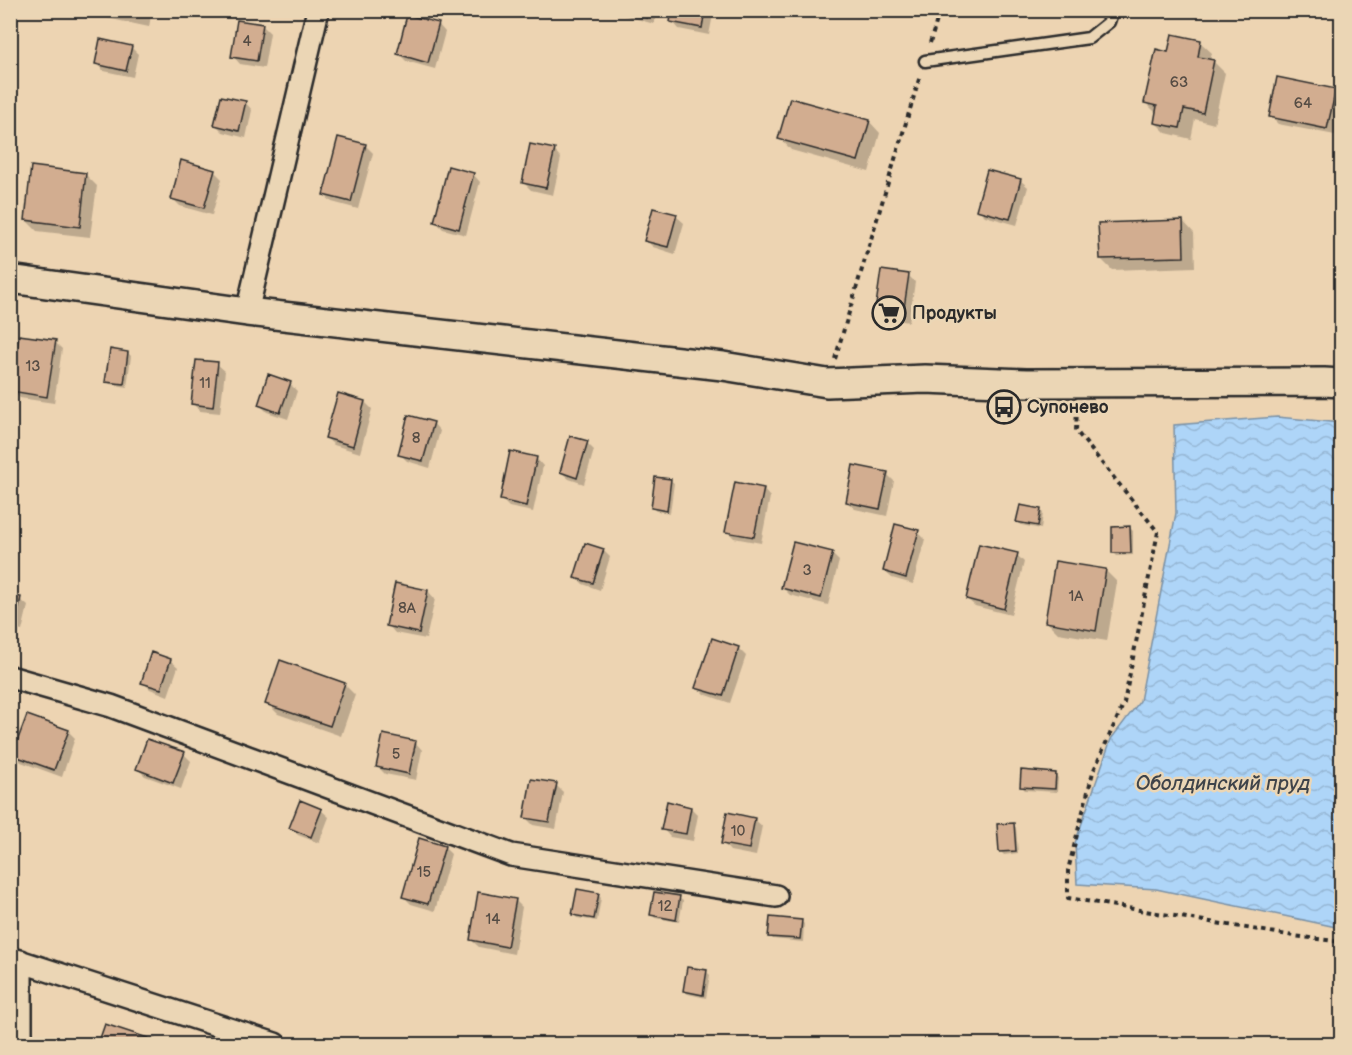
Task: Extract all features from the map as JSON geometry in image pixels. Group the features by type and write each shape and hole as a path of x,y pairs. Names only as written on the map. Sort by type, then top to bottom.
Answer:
{"street":[{"path":"248,312 318,10"},
{"path":"10,279 248,312 723,366 827,383 925,379 1026,383 1341,383"},
{"path":"10,678 111,706 511,855 776,896"},
{"path":"21,1044 16,959 274,1044"}],"lane":[{"path":"925,61 1089,38 1108,22 1113,10"}],"path":[{"path":"827,383 940,10"},
{"path":"1078,383 1076,431 1158,532 1124,703 1093,772 1068,870 1068,898 1341,942"}],"water":[{"name":"Оболдинский пруд","path":"1277,417 1341,423 1341,928 1156,889 1077,884 1075,843 1111,739 1140,701 1176,513 1174,425"}],"building":[{"path":"110,10 139,10 138,16"},
{"path":"621,10 649,10 647,18"},
{"path":"672,10 705,10 702,28 670,22"},
{"path":"407,15 439,23 428,63 397,54"},
{"path":"237,20 263,24 257,61 231,57"},
{"path":"1172,34 1201,40 1198,57 1214,60 1203,113 1184,109 1180,128 1154,123 1157,106 1144,103 1156,49 1168,52"},
{"path":"100,39 132,46 126,71 95,64"},
{"path":"1277,77 1336,89 1327,129 1269,117"},
{"path":"221,96 246,101 239,131 214,125"},
{"path":"790,98 870,120 858,161 778,139"},
{"path":"338,137 366,144 351,202 323,195"},
{"path":"530,144 555,149 546,188 522,183"},
{"path":"181,160 215,170 204,208 171,199"},
{"path":"31,166 86,173 80,227 25,220"},
{"path":"448,166 474,173 459,229 434,222"},
{"path":"987,170 1021,179 1010,219 976,210"},
{"path":"653,208 677,214 668,247 644,241"},
{"path":"1183,220 1184,257 1100,259 1098,223"},
{"path":"881,270 909,274 903,315 875,312"},
{"path":"19,335 56,340 47,397 11,391"},
{"path":"110,349 128,352 124,384 105,382"},
{"path":"196,360 218,362 213,407 191,404"},
{"path":"268,374 291,382 280,413 258,405"},
{"path":"338,393 365,401 353,446 325,438"},
{"path":"408,415 434,422 423,461 398,455"},
{"path":"570,436 588,441 577,478 560,472"},
{"path":"510,451 537,457 526,506 500,500"},
{"path":"853,465 888,472 880,509 846,502"},
{"path":"655,477 671,479 667,511 651,508"},
{"path":"735,482 764,488 754,537 725,532"},
{"path":"1020,505 1041,509 1038,526 1016,522"},
{"path":"895,524 919,530 906,578 883,571"},
{"path":"1130,526 1131,553 1112,553 1112,527"},
{"path":"793,542 833,552 821,598 781,588"},
{"path":"585,543 604,549 593,583 574,578"},
{"path":"979,544 1018,553 1004,609 966,599"},
{"path":"1055,561 1106,569 1096,631 1045,622"},
{"path":"395,583 428,590 419,633 386,626"},
{"path":"10,595 21,597 15,625 10,624"},
{"path":"712,638 739,647 723,696 695,688"},
{"path":"151,652 171,659 161,689 141,683"},
{"path":"280,660 345,683 330,726 265,704"},
{"path":"27,715 69,730 54,770 12,755"},
{"path":"383,734 416,741 409,774 376,767"},
{"path":"147,739 185,752 173,783 136,769"},
{"path":"1021,770 1056,773 1055,789 1020,787"},
{"path":"531,779 557,783 549,822 524,818"},
{"path":"300,800 322,809 311,837 289,828"},
{"path":"667,801 691,807 686,834 661,830"},
{"path":"727,812 755,818 749,849 721,844"},
{"path":"1014,823 1016,851 999,852 997,824"},
{"path":"419,838 445,846 428,904 402,897"},
{"path":"577,889 599,893 594,919 572,915"},
{"path":"478,892 516,899 507,947 470,940"},
{"path":"654,892 680,896 676,920 650,915"},
{"path":"770,917 802,920 800,939 768,937"},
{"path":"687,967 707,970 703,995 683,991"},
{"path":"105,1024 166,1044 98,1044"}],"place":[{"name":"Продукты","path":"889,313"},
{"name":"Супонево","path":"1004,407"}]}
